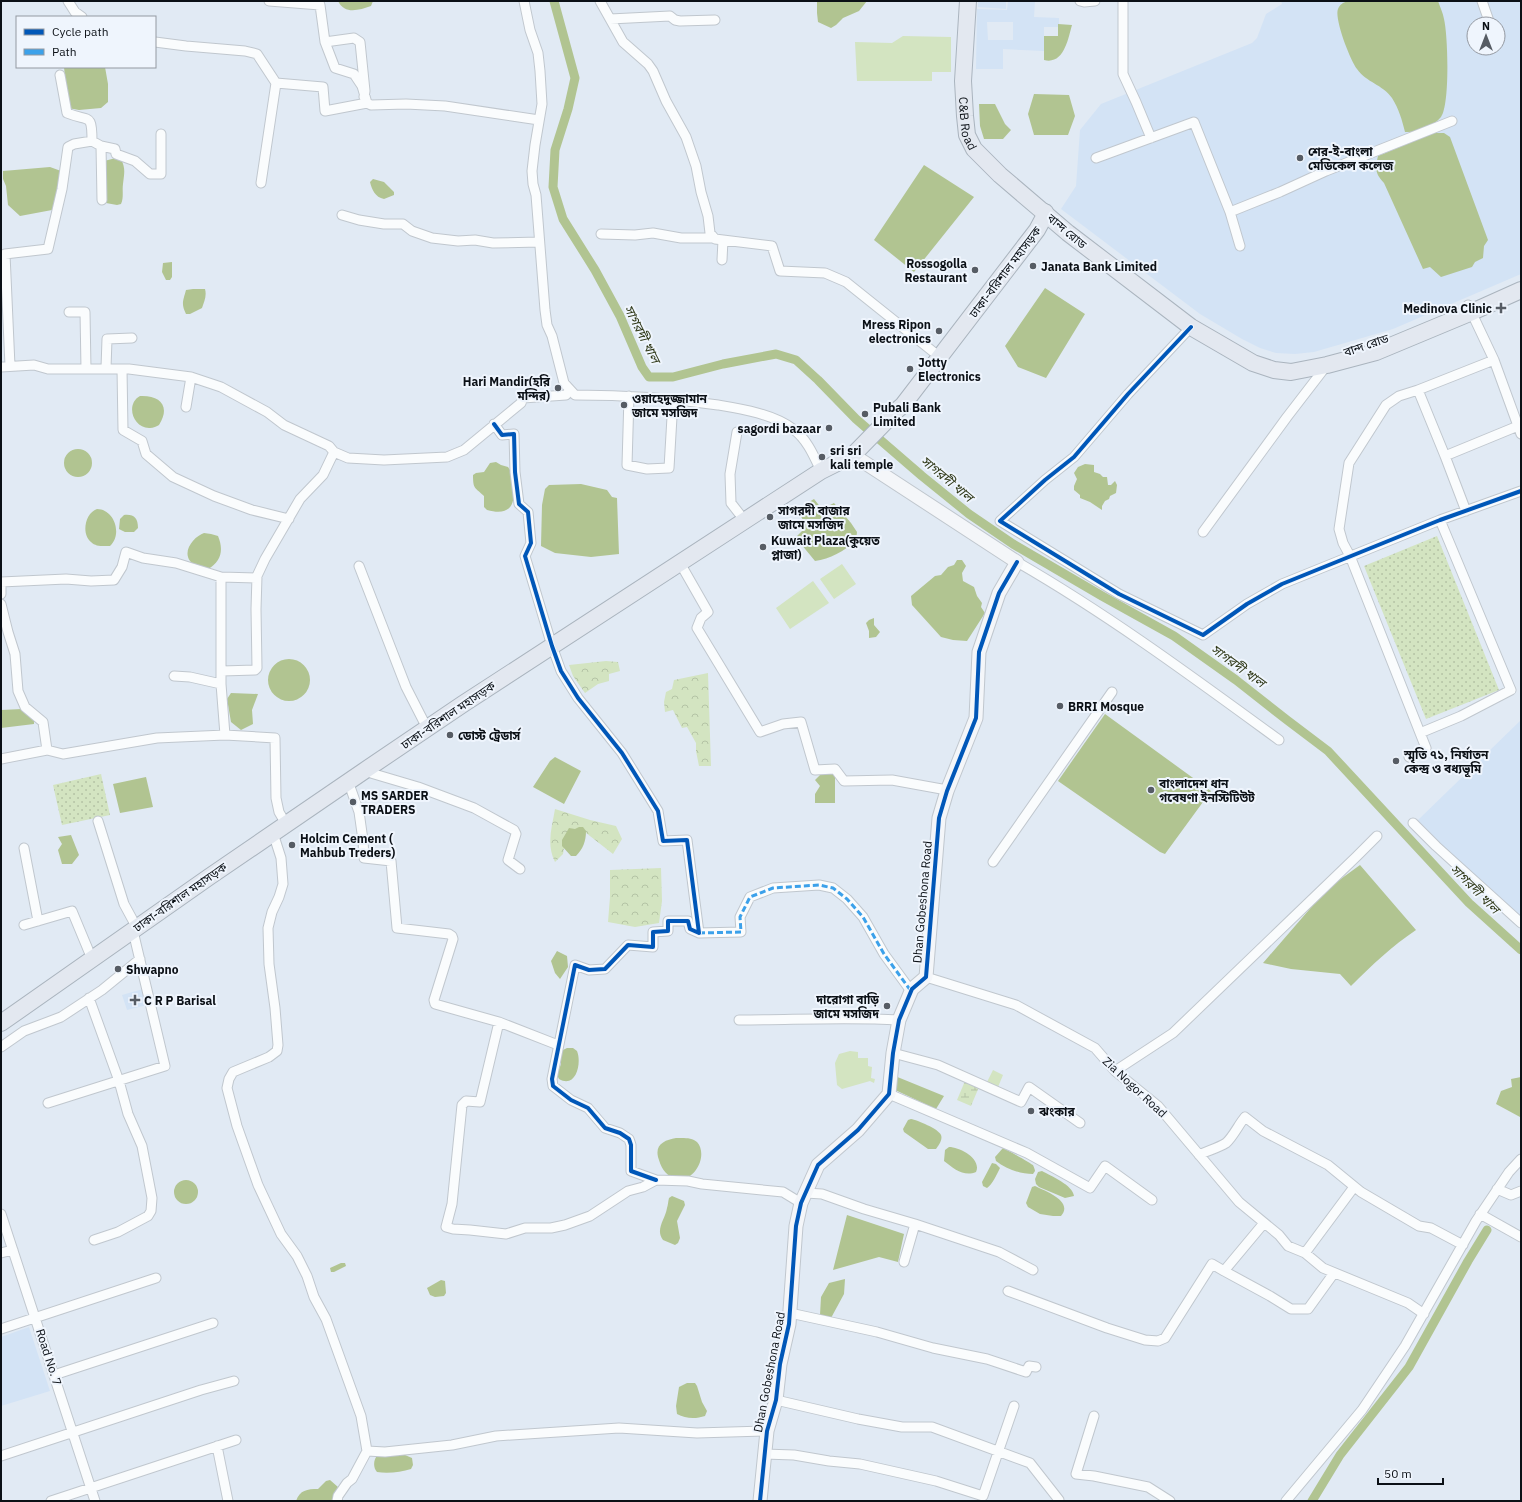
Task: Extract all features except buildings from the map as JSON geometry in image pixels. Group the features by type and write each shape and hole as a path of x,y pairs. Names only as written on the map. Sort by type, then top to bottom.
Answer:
{"highway":[{"name":"C&B Road","path":"968,1 963,81 967,135 974,149 989,165 1045,212"},
{"name":"বান্দ রোড","path":"1045,212 1147,283 1196,321 1253,354 1273,362 1300,362 1343,354 1521,290"},
{"name":"বান্দ রোড","path":"1045,212 1068,233 1191,327 1253,363 1274,370 1291,372 1327,365 1376,352 1470,308 1521,282"},
{"name":"ঢাকা-বরিশাল মহাসড়ক","path":"896,411 899,401 1032,226 1045,212"},
{"name":"ঢাকা-বরিশাল মহাসড়ক","path":"896,411 903,405 1037,230 1045,212"},
{"path":"853,455 858,442 874,435 892,424 896,411"},
{"name":"ঢাকা-বরিশাল মহাসড়ক","path":"1,1023 209,876 427,728 821,471 853,455"}],"street":[{"path":"68,1 75,12 81,16"},
{"path":"269,1 320,5 325,42 335,68 354,74 362,86 366,100 371,105 406,104 456,107 540,120"},
{"path":"524,1 530,30 538,53 542,104 532,171 536,195 546,324 552,336 564,383 575,395 629,396 673,400 733,407 766,415 792,428 804,439 821,471"},
{"path":"600,1 624,42 648,64 653,71 666,101 686,138 696,166 701,192 708,216 710,233 718,239 722,260"},
{"path":"1080,1 1095,1"},
{"path":"1123,1 1123,74 1151,138"},
{"path":"1482,1 1487,16"},
{"path":"610,19 670,16 675,20 680,21 715,20"},
{"path":"325,42 354,38 360,42 366,100"},
{"path":"156,42 245,51 257,54 276,83 261,183"},
{"path":"60,74 67,113 76,117 90,120 92,124 92,141"},
{"path":"276,83 323,87 325,112 366,100"},
{"path":"1230,212 1280,192 1326,171 1452,121"},
{"path":"1096,158 1194,122 1230,212 1240,246"},
{"path":"161,134 161,174 150,174 135,161 116,154 115,149 101,146 92,141 74,144 68,147 62,189 48,249 5,254 5,366 34,365 48,369 106,368 191,377 221,387 267,412 284,425 330,446 334,452 348,458 384,460 448,457 464,450 521,403 524,398 566,395 570,390"},
{"path":"101,146 102,200"},
{"path":"342,215 359,220 384,224 403,224 412,231 432,238 458,241 475,240 493,243 540,242"},
{"path":"602,234 634,235 653,233 680,238 718,239 772,246 780,271 825,273 846,282 936,354"},
{"path":"1445,456 1520,430 1494,360 1470,308"},
{"path":"69,312 85,312 86,369"},
{"path":"1191,327 1128,394 1074,457 1045,480 1000,522 1119,594 1203,635 1247,604 1282,584 1440,520 1521,491"},
{"path":"106,368 107,339 132,338"},
{"path":"1409,756 1426,748 1350,556 1343,543 1339,529 1349,463 1386,405 1399,396 1494,360"},
{"path":"1203,532 1260,452 1327,365"},
{"path":"122,369 123,430 142,441 146,454 173,477 214,496 252,510 289,519"},
{"path":"186,407 191,377"},
{"path":"1418,390 1466,511"},
{"path":"629,396 627,465 648,469 669,468 673,400"},
{"path":"494,424 502,435 514,434 518,504 528,512 531,543 525,556 561,671 578,698 622,753 658,811 663,841 687,840 699,933"},
{"path":"737,432 730,474 731,503 745,521"},
{"path":"222,671 255,670 257,668 257,578 265,559 300,499 323,475 334,452"},
{"path":"853,455 1017,562 1068,592 1153,649 1279,740"},
{"path":"1420,733 1461,716 1511,690 1440,520"},
{"path":"1,594 1,582 66,579 114,580 122,567 126,552 143,558 176,563 221,576 257,578"},
{"name":"Dhan Gobeshona Road","path":"760,1501 767,1431 776,1400 780,1364 789,1324 796,1226 804,1198 818,1165 858,1130 889,1094 893,1053 899,1020 912,989 926,977 939,818 947,790 976,718 979,652 999,593 1017,562"},
{"path":"680,563 708,612 701,618 696,628 760,732 783,724 801,722 815,770 835,769 844,781 892,780 947,790"},
{"path":"359,566 406,687 427,728"},
{"path":"221,576 222,684 226,735"},
{"path":"1,604 15,654 18,691 25,706 43,722 47,750"},
{"path":"174,676 190,676 222,684"},
{"path":"993,862 1112,692"},
{"path":"1,759 47,750 63,754 157,738 226,735 275,738 276,798 280,812 283,884 272,912 268,928 269,964 278,1045 277,1051 269,1057 233,1072 229,1079 227,1088 237,1126 258,1184 281,1234 297,1256 307,1276 314,1297 326,1319 361,1416 367,1451 352,1479 347,1483 338,1496 337,1501"},
{"path":"364,771 418,787 474,808 503,826 514,830 516,834 508,860 520,869"},
{"path":"348,781 359,812 364,840 364,858 391,861 396,928 449,934 452,936 453,939 434,1004 498,1022 558,1045"},
{"path":"48,1103 165,1066 140,959 135,929 124,904 98,821"},
{"path":"1413,823 1436,846 1521,923"},
{"path":"1115,1071 1173,1032 1351,863 1377,836"},
{"path":"24,848 38,921"},
{"path":"911,991 884,954 863,917 847,899 833,888 819,885 773,888 750,898 740,917 741,932 699,933 690,929 688,921 668,922 668,931 653,932 653,947 628,945 606,969 589,970 574,965 558,1045 552,1086 571,1100 588,1108 605,1128 620,1133 629,1139 631,1146 631,1171 656,1180 688,1181 702,1184 783,1192 804,1198 822,1194 999,1252 1033,1270"},
{"path":"24,925 72,911 92,959"},
{"path":"1,1047 24,1031 61,1017 102,990 140,959"},
{"name":"Zia Nogor Road","path":"926,977 1016,1005 1095,1048 1115,1071 1158,1106 1239,1202 1279,1235 1288,1246 1305,1253 1323,1268 1408,1303 1424,1314"},
{"path":"89,998 119,1081 128,1114 142,1146 147,1165 152,1198 151,1211 148,1216 118,1232 94,1240"},
{"path":"739,1020 899,1020"},
{"path":"498,1022 480,1102 466,1101 462,1105 452,1204 446,1227 506,1234 525,1228 551,1228 565,1225 590,1216 628,1191 656,1180"},
{"path":"893,1053 938,1065 1021,1102 1029,1087 1080,1124"},
{"path":"889,1094 1027,1153 1090,1188 1105,1166 1152,1200"},
{"path":"1199,1155 1226,1142 1245,1117 1263,1131 1328,1165 1361,1192 1419,1226 1431,1228 1463,1245"},
{"path":"1286,1501 1362,1410 1405,1346 1480,1214 1509,1172 1521,1158"},
{"path":"1305,1253 1354,1187"},
{"path":"1497,1189 1511,1195 1521,1191"},
{"name":"Road No. 7","path":"1,1214 74,1433 95,1501"},
{"path":"1480,1214 1521,1237"},
{"path":"1224,1271 1264,1223"},
{"path":"904,1262 915,1224"},
{"path":"1,1253 13,1250"},
{"path":"1008,1291 1107,1328 1145,1340 1158,1341 1165,1338 1212,1264 1291,1309 1308,1309 1334,1273"},
{"path":"1,1329 156,1278"},
{"path":"790,1313 877,1332 933,1348 987,1359 1026,1372 1029,1366 1036,1367"},
{"path":"54,1375 213,1323"},
{"path":"1,1456 201,1390 234,1381"},
{"path":"776,1400 858,1419 902,1427 932,1428 999,1451 1030,1462 1059,1500"},
{"path":"764,1454 794,1455 829,1461 860,1464 936,1481 983,1496 1014,1406"},
{"path":"1094,1416 1076,1474 1094,1476 1148,1487 1170,1501"},
{"path":"367,1451 385,1452 452,1445 496,1436 619,1428 697,1433 767,1431"},
{"path":"51,1501 236,1440"},
{"path":"217,1446 228,1501"}],"shaded area":[{"path":"338,1 373,1 371,6 362,9 348,10"},
{"path":"817,1 867,1 859,11 843,18 831,28 818,22"},
{"path":"978,1 1006,1 1006,9 978,7"},
{"path":"1008,1 1035,1 1034,17 1059,18 1059,27 1044,27 1044,51 1003,49 1003,69 976,69 977,9 1007,10","holes":["987,22 1013,22 1013,40 988,40"]},
{"name":"শের-ই-বাংলা মেডিকেল কলেজ","path":"1281,1 1521,1 1521,274 1393,329 1314,352 1295,354 1276,353 1260,348 1242,339 1200,314 1061,209 1076,186 1080,130 1101,104 1252,43 1257,38 1266,14 1282,4"},
{"path":"1347,1 1438,1 1443,14 1445,27 1447,85 1444,110 1441,117 1434,124 1420,130 1405,132 1398,110 1392,98 1388,93 1361,74 1357,69 1347,48 1338,21 1338,9"},
{"path":"1058,24 1072,25 1067,44 1061,55 1056,59 1051,61 1044,60 1044,36 1058,36"},
{"path":"64,68 105,68 108,84 108,102 101,108 79,110 68,108"},
{"path":"1034,94 1069,95 1075,116 1068,135 1034,135 1028,114"},
{"path":"979,104 995,104 1005,124 1011,130 1003,139 984,139 980,126"},
{"path":"1434,133 1444,133 1450,137 1488,240 1484,246 1483,258 1475,262 1472,267 1441,277 1430,267 1423,269 1384,183 1377,173 1376,168 1378,156"},
{"path":"116,158 121,159 124,166 123,196 121,204 117,205 106,203 104,161"},
{"path":"924,165 974,197 914,272 874,240"},
{"path":"50,167 61,171 58,190 52,210 20,216 8,205 3,171"},
{"path":"373,179 384,182 394,192 394,195 384,199 378,197 374,193 370,182"},
{"path":"172,262 172,277 170,280 166,280 162,272 163,263"},
{"path":"1045,288 1085,314 1046,378 1018,367 1005,346"},
{"path":"205,289 206,294 202,308 190,314 186,314 183,305 184,297 186,290"},
{"path":"140,396 153,397 162,403 164,412 159,425 151,428 144,427 139,425 135,420 132,410 133,405 135,400"},
{"path":"78,449 84,450 88,453 91,457 91,469 88,473 84,476 78,477 72,476 68,473 65,469 64,463 65,457 68,453 72,450"},
{"path":"496,462 508,467 510,470 514,495 513,502 510,507 505,511 497,512 487,510 484,507 484,496 475,488 473,483 473,475 484,472 490,463"},
{"path":"1085,464 1094,465 1094,472 1103,477 1107,477 1108,485 1111,485 1115,481 1117,485 1116,493 1105,501 1102,506 1102,510 1090,502 1080,498 1080,495 1074,490 1077,479 1074,473 1078,467"},
{"path":"581,484 607,490 612,497 617,498 619,554 591,557 555,553 541,546 542,505 545,489 549,485"},
{"path":"814,499 822,509 834,503 857,532 856,541 847,548 837,554 815,561 801,544 797,536 804,529 802,518 796,510"},
{"path":"97,509 108,513 115,523 116,535 110,546 95,545 86,534 85,529 87,519 93,511"},
{"path":"124,515 135,517 138,528 134,532 125,532 119,529 120,519"},
{"path":"204,533 218,536 221,546 220,555 216,563 208,569 194,564 188,557 191,544 197,537"},
{"path":"957,560 962,560 966,566 962,573 963,581 974,587 977,596 982,603 981,607 985,613 967,641 941,637 912,605 911,596 935,576 941,575 948,567 954,565"},
{"path":"874,618 874,625 880,632 876,637 869,638 869,631 866,623"},
{"path":"285,659 293,659 304,665 310,676 310,684 304,695 293,701 285,701 274,695 268,684 268,676 274,665"},
{"path":"231,693 258,694 252,710 253,724 241,730 231,722 227,699"},
{"path":"22,709 34,721 34,724 1,728 1,710"},
{"path":"1105,714 1211,791 1165,854 1058,781"},
{"path":"1521,720 1521,920 1459,864 1417,821"},
{"path":"555,757 581,771 564,804 533,787 550,761"},
{"path":"835,773 835,803 815,803 815,794 820,786 815,780 820,775"},
{"path":"146,777 153,807 120,813 113,784"},
{"path":"583,827 586,831 585,841 581,851 576,856 571,856 562,846 562,840 569,828 575,829"},
{"path":"71,835 79,855 72,864 62,864 58,850 62,844 58,837"},
{"path":"1360,865 1416,930 1382,956 1351,986 1340,974 1291,969 1263,963 1327,889"},
{"path":"557,951 567,956 568,967 560,979 555,973 551,961"},
{"name":"C R P Barisal","path":"143,989 147,1005 127,1010 122,995"},
{"path":"567,1048 573,1048 577,1051 579,1062 576,1073 570,1081 559,1079 557,1075 561,1064 561,1051"},
{"path":"895,1076 944,1096 936,1109 893,1089"},
{"path":"1521,1077 1521,1120 1520,1117 1496,1104 1501,1091 1512,1087 1511,1079"},
{"path":"911,1119 928,1125 941,1135 940,1143 936,1149 928,1149 904,1132 903,1129 908,1120"},
{"path":"676,1138 695,1140 700,1148 701,1154 698,1168 688,1177 681,1179 674,1178 665,1172 657,1153 659,1146 662,1143"},
{"path":"949,1147 964,1151 973,1158 977,1167 976,1172 967,1174 963,1173 944,1161 945,1150"},
{"path":"1003,1148 1033,1165 1035,1171 1033,1174 1013,1170 996,1161 995,1157"},
{"path":"992,1163 996,1164 1000,1168 993,1182 987,1188 983,1186 982,1182"},
{"path":"1042,1171 1056,1178 1070,1188 1074,1196 1065,1198 1039,1187 1036,1184 1035,1179 1038,1172"},
{"path":"186,1180 191,1181 197,1187 197,1197 191,1203 186,1204 181,1203 175,1197 174,1192 175,1187 181,1181"},
{"path":"1035,1186 1057,1197 1061,1201 1064,1206 1064,1211 1061,1216 1040,1214 1028,1207 1026,1203 1032,1187"},
{"path":"672,1196 684,1201 685,1205 677,1221 680,1238 678,1243 675,1245 663,1240 660,1232 669,1198"},
{"path":"847,1215 904,1234 898,1262 879,1257 833,1270"},
{"path":"341,1263 345,1263 346,1266 331,1272 330,1268"},
{"path":"845,1279 844,1294 831,1318 820,1315 821,1297 829,1283"},
{"path":"441,1280 445,1281 446,1293 444,1296 435,1297 430,1295 427,1288"},
{"path":"29,1327 50,1391 1,1406 1,1337"},
{"path":"687,1383 695,1383 697,1386 702,1402 707,1411 705,1416 691,1418 677,1414 676,1406 679,1387"},
{"path":"378,1455 405,1455 412,1458 413,1465 411,1469 403,1471 390,1473 377,1472 374,1464"},
{"path":"330,1480 338,1487 335,1501 296,1501 302,1492 318,1489 326,1481"}],"green space":[{"path":"903,36 951,37 951,72 932,72 932,81 857,81 855,42 892,43"},
{"path":"1437,536 1499,690 1426,719 1364,566"},
{"path":"842,564 856,584 834,599 820,579"},
{"path":"813,581 829,603 790,629 776,608"},
{"path":"606,661 618,662 620,671 609,674 609,681 598,684 585,693 573,676 569,665"},
{"path":"708,673 711,766 699,766 696,743 687,727 682,728 673,710 665,712 664,702 666,692 672,689 674,680"},
{"path":"101,774 110,815 62,825 53,785"},
{"path":"555,809 590,820 616,826 622,839 613,854 581,829 566,836 563,854 555,862 552,855 550,842"},
{"path":"661,868 662,901 659,923 635,927 608,922 610,870"},
{"path":"850,1051 858,1052 858,1058 868,1058 868,1066 872,1067 871,1078 875,1079 874,1083 870,1081 842,1089 837,1085 835,1063 839,1054"},
{"path":"993,1070 1003,1075 998,1087 987,1082"},
{"path":"965,1081 979,1087 971,1106 957,1100"}],"waterway":[{"name":"সাগরদী খাল","path":"554,1 575,78 568,109 555,150 553,187 563,219 595,270 620,316 642,367 649,377 673,377 723,364 776,354 796,360 856,419 969,514 1013,544 1174,636 1236,680 1328,751 1469,903 1521,950"},
{"path":"1312,1501 1340,1455 1409,1367 1487,1230"}],"marked path":[{"path":"699,933 741,932 740,917 750,897 773,888 819,885 833,888 847,899 863,917 884,954 911,991"}],"cycle path":[{"path":"1191,327 1128,394 1074,457 1045,480 1000,521 1119,594 1203,635 1247,604 1282,584 1440,520 1521,491"},
{"path":"494,424 502,435 514,434 515,472 519,504 528,512 531,543 525,556 561,671 578,698 622,753 658,811 663,841 687,840 699,933 690,929 688,921 668,921 668,931 653,932 653,947 628,945 605,969 589,970 575,965 552,1079 553,1086 571,1100 588,1108 605,1128 620,1133 629,1139 631,1145 631,1171 656,1180"},
{"path":"760,1501 767,1431 776,1400 780,1364 789,1324 796,1226 801,1203 818,1165 858,1130 889,1094 893,1053 899,1020 912,989 926,977 939,818 947,791 976,718 979,652 999,593 1017,562"}],"place":[{"name":"শের-ই-বাংলা মেডিকেল কলেজ","path":"1300,158"},
{"name":"Janata Bank Limited","path":"1033,266"},
{"name":"Rossogolla Restaurant","path":"975,270"},
{"name":"Medinova Clinic","path":"1501,308"},
{"name":"Mress Ripon electronics","path":"939,331"},
{"name":"Jotty Electronics","path":"910,369"},
{"name":"Hari Mandir(হরি মন্দির)","path":"558,388"},
{"name":"ওয়াহেদুজ্জামান জামে মসজিদ","path":"624,405"},
{"name":"Pubali Bank Limited","path":"865,414"},
{"name":"sagordi bazaar","path":"829,428"},
{"name":"sri sri kali temple","path":"822,457"},
{"name":"সাগরদী বাজার জামে মসজিদ","path":"770,517"},
{"name":"Kuwait Plaza(কুয়েত প্লাজা)","path":"763,547"},
{"name":"BRRI Mosque","path":"1060,706"},
{"name":"ডোস্ট ট্রেডার্স","path":"450,735"},
{"name":"স্মৃতি ৭১, নির্যাতন কেন্দ্র ও বধ্যভূমি","path":"1396,761"},
{"name":"বাংলাদেশ ধান গবেষণা ইনস্টিটিউট","path":"1151,790"},
{"name":"MS SARDER TRADERS","path":"353,802"},
{"name":"Holcim Cement ( Mahbub Treders)","path":"292,845"},
{"name":"Shwapno","path":"118,969"},
{"name":"C R P Barisal","path":"135,1000"},
{"name":"দারোগা বাড়ি জামে মসজিদ","path":"887,1006"},
{"name":"ঝংকার","path":"1031,1111"}]}
